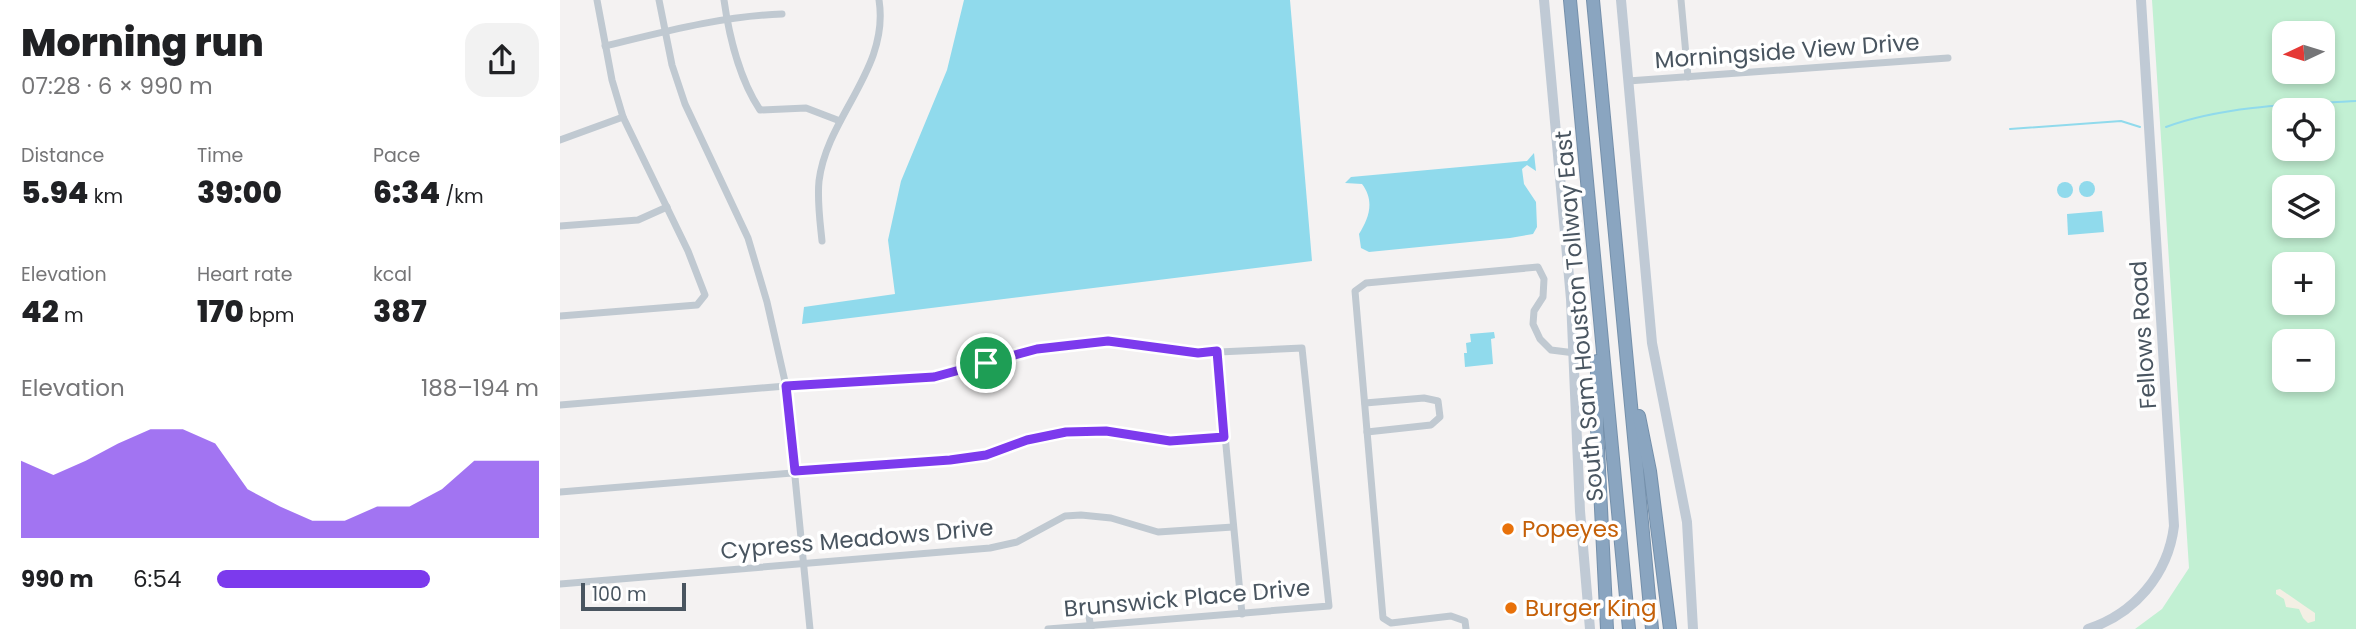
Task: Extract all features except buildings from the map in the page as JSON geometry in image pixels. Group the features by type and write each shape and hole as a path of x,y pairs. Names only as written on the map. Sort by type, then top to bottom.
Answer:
{"highway":[{"name":"South Sam Houston Tollway East","path":"1570,0 1629,626"},
{"name":"South Sam Houston Tollway East","path":"1593,0 1652,629"},
{"path":"1596,273 1597,428 1607,626"},
{"path":"1626,354 1650,471 1670,629"}],"main road":[{"path":"1544,0 1575,353 1580,511 1590,629"},
{"path":"1621,0 1652,343 1687,522 1693,629"},
{"name":"Fellows Road","path":"2088,629 2115,617 2150,586 2166,560 2174,527 2141,0"}],"street":[{"path":"560,316 697,305 705,295 624,117 612,80 597,0"},
{"path":"659,0 671,65 685,104 748,238 767,302 786,386 810,629"},
{"path":"724,0 726,20 739,62 754,101 761,110 806,108 840,121"},
{"path":"822,241 819,181 840,121 872,62 878,35 879,0"},
{"path":"1681,0 1688,77"},
{"path":"605,46 726,20 782,14"},
{"name":"Morningside View Drive","path":"1628,81 1948,58"},
{"path":"560,140 624,117"},
{"path":"560,226 638,220 667,207"},
{"path":"1466,629 1465,621 1451,616 1391,623 1383,618 1355,291 1366,283 1538,267 1544,279 1543,297 1534,311 1533,324 1540,339 1551,350 1575,353"},
{"path":"560,405 934,377 1037,349 1108,341 1198,353 1217,351 1242,614"},
{"name":"Brunswick Place Drive","path":"1048,629 1089,628 1329,606 1302,348 1217,351"},
{"path":"1365,403 1424,398 1438,401 1440,417 1431,425 1367,432"},
{"path":"560,492 958,459 986,455 1027,440 1066,432 1106,431 1170,441 1224,437"},
{"name":"Cypress Meadows Drive","path":"560,584 998,546 1017,542 1065,516 1111,518 1158,532 1233,527"},
{"path":"1088,610 1089,628"}],"green space":[{"path":"2152,0 2356,0 2356,629 2135,629 2162,609 2189,568"}],"sand":[{"path":"2280,589 2315,613 2315,621 2308,623 2299,609 2286,607 2284,599 2276,594 2276,590"}],"water":[{"path":"964,0 1290,0 1312,261 802,324 804,307 895,294 888,240 901,181 947,70"},
{"path":"1534,153 1536,171 1527,165 1522,169 1524,184 1536,202 1537,227 1533,234 1369,252 1361,248 1359,234 1368,216 1369,203 1362,184 1345,183 1351,177 1527,161"},
{"path":"2087,181 2093,183 2093,195 2087,197 2081,195 2079,189 2081,183"},
{"path":"2065,182 2073,190 2065,198 2057,190"},
{"path":"2102,211 2104,232 2068,235 2067,214"},
{"path":"1494,332 1495,338 1491,339 1493,364 1465,367 1464,353 1467,353 1466,343 1471,342 1470,334"}],"waterway":[{"path":"2166,127 2235,110 2356,101"},
{"path":"2010,129 2121,121 2140,127"}],"place":[{"name":"Popeyes","path":"1508,529"},
{"name":"Burger King","path":"1511,608"}],"route":[{"path":"1108,341 1198,353 1217,351 1224,437 1170,441 1106,431 1066,432 1027,440 986,455 795,471 786,386 934,377 986,363 1037,349 1108,341"}]}
